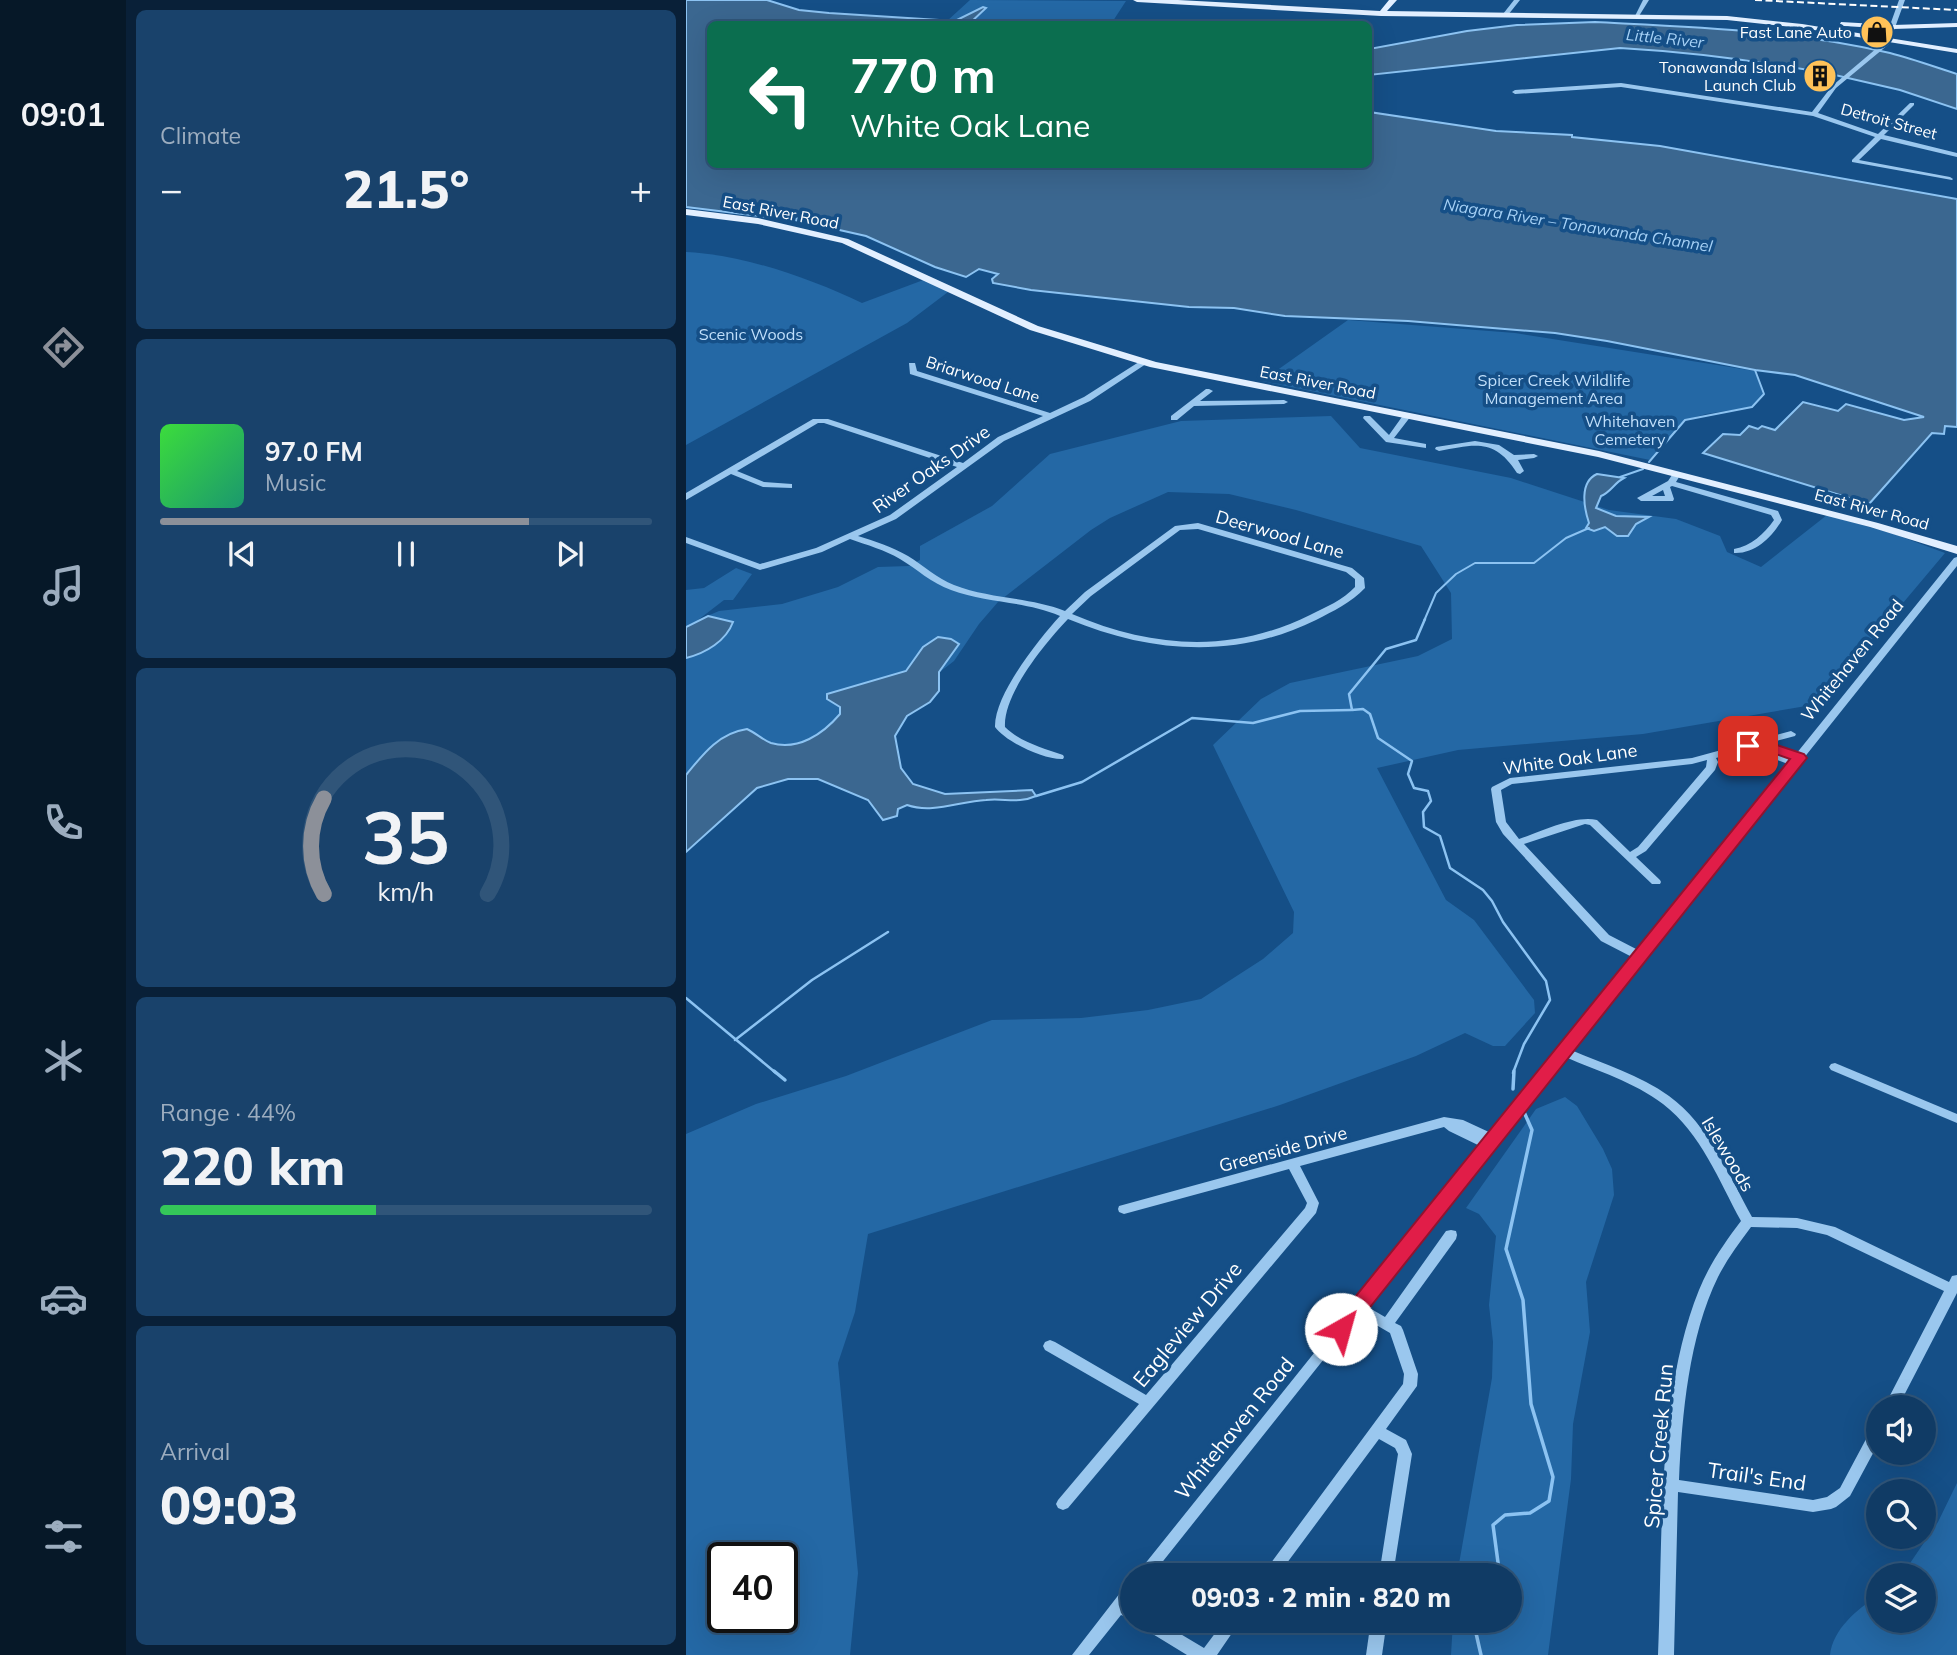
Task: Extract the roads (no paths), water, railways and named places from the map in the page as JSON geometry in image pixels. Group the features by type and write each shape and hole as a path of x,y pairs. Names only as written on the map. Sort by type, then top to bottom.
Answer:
{"main road":[{"path":"1137,0 1381,14 1637,16 1893,27 1957,25"},
{"path":"1381,14 1393,0"},
{"path":"1776,22 1957,51"},
{"name":"East River Road","path":"686,212 758,221 845,241 1034,328 1145,362 1407,416 1492,438 1582,450 1671,481 1773,499 1909,534 1957,550"}],"street":[{"path":"1506,15 1517,0"},
{"path":"1637,16 1646,0"},
{"path":"1814,114 1843,79 1889,40 1902,0"},
{"name":"Detroit Street","path":"1515,92 1621,85 1814,114 1878,136 1957,155"},
{"path":"1912,104 1854,161 1950,179"},
{"name":"River Oaks Drive","path":"686,540 754,566 764,567 819,551 901,511 1001,439 1102,391 1145,362"},
{"name":"Briarwood Lane","path":"912,365 913,372 1051,416"},
{"path":"1243,403 1259,387"},
{"path":"1174,418 1209,391"},
{"path":"1192,404 1284,401"},
{"path":"1389,440 1407,416"},
{"path":"1367,418 1389,440 1423,446"},
{"path":"686,497 809,423 825,421 964,466"},
{"path":"1439,449 1492,438 1517,465 1524,465 1529,457"},
{"path":"729,471 762,484 789,486"},
{"path":"1671,481 1774,513 1778,520 1774,528 1744,551 1737,551"},
{"path":"1766,510 1773,499"},
{"name":"Deerwood Lane","path":"1198,526 1349,570 1359,578 1360,588 1351,598 1283,632 1238,645 1196,647 1153,642 1066,615 1088,594 1178,528 1198,526"},
{"path":"852,537 894,553 953,588 1034,604 1066,615 1026,665 1010,693 999,723 1009,736 1059,757"},
{"name":"Whitehaven Road","path":"1153,1563 1957,560"},
{"name":"White Oak Lane","path":"1640,956 1605,938 1518,843 1501,822 1495,794 1502,784 1711,757 1791,734"},
{"path":"1754,745 1797,760"},
{"path":"1631,856 1642,849 1711,768 1711,757"},
{"path":"1518,843 1588,821 1600,826 1656,882"},
{"name":"Islewoods","path":"1562,1051 1645,1088 1678,1111 1708,1152 1748,1222"},
{"path":"1835,1067 1957,1119"},
{"name":"Greenside Drive","path":"1125,1209 1444,1122 1459,1123 1491,1142"},
{"name":"Eagleview Drive","path":"1063,1504 1311,1210 1312,1203 1293,1165"},
{"path":"1748,1222 1797,1223 1830,1231 1955,1284 1897,1395"},
{"name":"Spicer Creek Run","path":"1666,1655 1673,1485 1682,1384 1696,1318 1715,1269 1748,1222"},
{"path":"1388,1323 1451,1235"},
{"path":"1278,1563 1410,1386 1411,1374 1396,1330 1358,1308"},
{"path":"1050,1346 1148,1402"},
{"path":"1377,1431 1401,1444 1405,1454 1388,1563"},
{"name":"Trail's End","path":"1673,1485 1813,1506 1831,1503 1845,1492 1866,1453"},
{"path":"1080,1655 1120,1615"},
{"path":"1164,1633 1200,1655"},
{"path":"1208,1655 1224,1633"},
{"path":"1374,1655 1377,1633"}],"water":[{"name":"Niagara River – Tonawanda Channel","path":"686,0 767,0 799,10 955,21 707,21 707,168 1372,168 1372,112 1496,131 1572,135 1660,146 1957,199 1957,427 1945,426 1944,434 1932,433 1869,504 1703,453 1723,434 1740,435 1749,426 1775,430 1803,402 1838,411 1846,404 1904,420 1924,417 1795,375 1555,333 1408,321 1285,316 1234,308 1189,307 1031,290 993,283 992,279 998,274 979,269 966,277 935,267 866,236 795,220 800,216 792,215 785,219 686,207"},
{"path":"983,7 986,8 972,21 955,21"},
{"name":"Little River","path":"1595,22 1706,28 1780,34 1854,45 1916,60 1957,74 1957,109 1900,90 1835,75 1827,77 1830,74 1725,58 1620,48 1372,75 1372,48 1517,25"},
{"path":"1597,474 1624,478 1601,496 1596,508 1616,516 1649,517 1636,524 1628,536 1617,536 1605,527 1594,531 1586,528 1589,523 1585,489 1591,478"},
{"path":"708,616 733,622 726,635 714,645 686,658 686,627"},
{"path":"938,637 951,639 959,644 939,672 939,691 930,702 907,716 895,736 901,768 913,784 945,794 1032,790 1036,796 1023,800 976,801 937,808 907,805 898,809 897,816 883,820 868,800 818,779 788,779 757,788 686,852 686,775 712,746 728,735 747,729 768,742 781,745 809,739 826,728 840,714 840,707 827,699 827,694 906,671 923,647"}],"waterway":[{"path":"1649,462 1685,420 1752,407 1764,394 1755,370"},
{"path":"1620,477 1643,469"},
{"path":"1424,621 1436,593 1456,574 1475,563 1534,563 1566,538 1589,528"},
{"path":"1425,619 1416,640 1386,649 1349,694 1352,710 1363,709 1370,714 1378,738 1412,761 1408,774 1414,788 1428,791 1431,801 1423,812 1424,827 1440,836 1450,868 1483,890 1492,901 1503,922 1546,981 1550,1000 1524,1044 1513,1073"},
{"path":"1036,796 1082,782 1192,718 1253,723 1300,711 1351,710"},
{"path":"736,1039 812,980 888,932"},
{"path":"686,998 736,1039"},
{"path":"736,1039 776,1073"},
{"path":"774,1071 785,1080"},
{"path":"1513,1089 1514,1071"},
{"path":"1498,1563 1493,1525 1505,1515 1530,1513 1549,1501 1553,1477 1531,1404 1523,1300 1506,1249 1532,1130 1524,1112"},
{"path":"1476,1633 1481,1655"}],"railway":[{"path":"1755,0 1957,10"}],"place":[{"name":"Fast Lane Auto","path":"1877,32"},
{"name":"Tonawanda Island Launch Club","path":"1820,76"}],"park label":[{"name":"Scenic Woods","path":"751,334"},
{"name":"Spicer Creek Wildlife Management Area","path":"1554,389"},
{"name":"Whitehaven Cemetery","path":"1630,430"}]}
